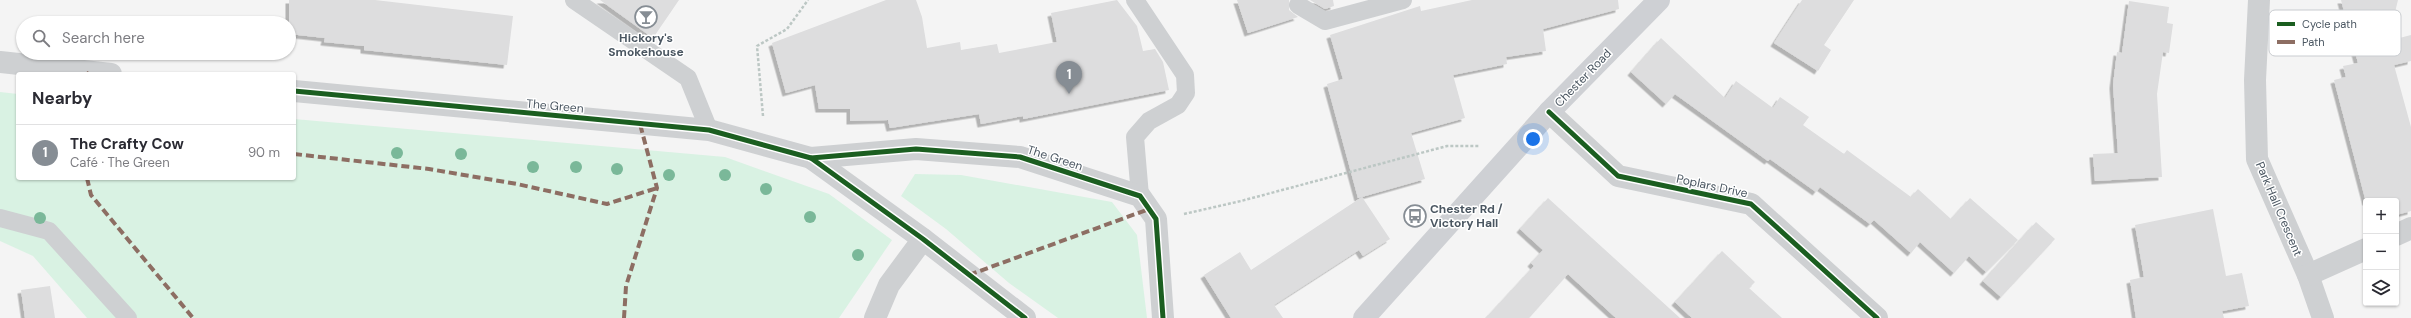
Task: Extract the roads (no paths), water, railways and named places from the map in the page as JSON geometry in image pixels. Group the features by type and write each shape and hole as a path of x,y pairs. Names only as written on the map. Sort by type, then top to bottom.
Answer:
{"main road":[{"name":"Chester Road","path":"1364,318 1549,112 1658,0"}],"street":[{"name":"Park Hall Crescent","path":"2259,0 2255,80 2257,159 2308,275 2323,318"},
{"path":"0,62 92,72"},
{"name":"The Green","path":"296,91 709,130 811,158 916,149 1020,157 1140,196"},
{"name":"Poplars Drive","path":"1549,112 1618,176 1751,204 1877,318"},
{"name":"The Green","path":"811,158 923,239 1026,318"},
{"path":"1140,196 1156,219 1162,318"},
{"path":"2398,234 2411,228"},
{"path":"875,318 889,284 923,239"},
{"path":"2308,275 2363,250"}],"lane":[{"path":"574,0 688,78 709,130"},
{"path":"1135,0 1185,75 1186,93 1178,105 1149,121 1135,137 1140,196"},
{"path":"1298,6 1325,21 1403,0"},
{"path":"0,218 49,231 128,318"}],"place":[{"name":"Hickory's Smokehouse","path":"646,17"},
{"name":"The Crafty Cow","path":"1069,94"},
{"name":"Chester Rd / Victory Hall","path":"1415,216"}]}
